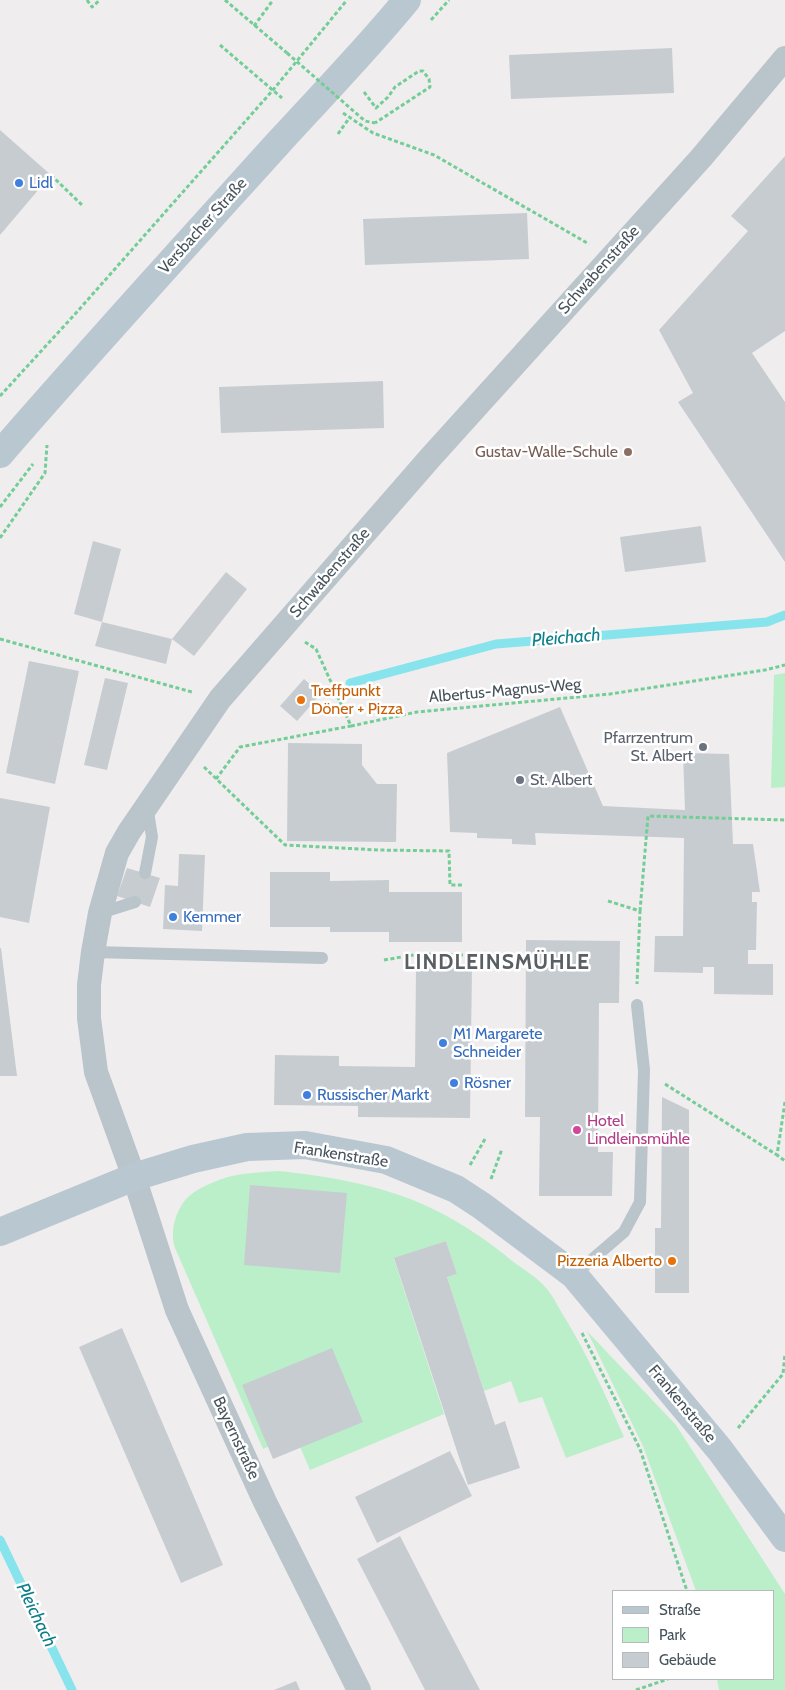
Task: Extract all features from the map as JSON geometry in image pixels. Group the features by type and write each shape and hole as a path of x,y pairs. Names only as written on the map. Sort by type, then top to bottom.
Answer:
{"street":[{"name":"Versbacher Straße","path":"0,454 407,0"},
{"name":"Schwabenstraße","path":"134,1177 96,1072 89,1018 89,985 100,913 118,853 129,832 220,700 430,458 701,158 785,58"},
{"name":"Frankenstraße","path":"0,1232 134,1177 193,1159 247,1147 304,1145 386,1160 462,1193 574,1275 720,1450 785,1538"},
{"name":"Bayernstraße","path":"134,1177 177,1310 265,1502 359,1690"}],"lane":[{"path":"145,874 152,837 147,806"},
{"path":"100,913 135,902"},
{"path":"93,952 322,958"},
{"path":"574,1275 624,1232 640,1202 644,1070 637,1005"}],"path":[{"path":"87,0 92,7 100,0"},
{"path":"225,0 366,121 375,123 430,87 429,79 423,71 419,71 395,87 376,108 364,93 363,79 352,62"},
{"path":"254,26 273,0"},
{"path":"0,396 273,90 348,0"},
{"path":"220,45 273,90 312,106 350,117 373,133 434,154 611,257"},
{"path":"338,134 350,117"},
{"path":"51,175 82,205"},
{"path":"0,538 45,473 51,395"},
{"path":"282,628 316,649 351,726"},
{"path":"0,639 220,700"},
{"name":"Albertus-Magnus-Weg","path":"216,779 240,747 418,712 610,694 765,670 785,665"},
{"path":"186,750 285,845 378,850 449,851 450,885 464,885"},
{"path":"637,1005 640,911 648,816 785,820"},
{"path":"608,901 640,911"},
{"path":"384,960 419,954 463,955"},
{"path":"644,1070 785,1161"},
{"path":"776,1155 785,1102"},
{"path":"580,1329 640,1449 687,1590"},
{"path":"720,1450 783,1374 785,1354"},
{"path":"636,1690 665,1680"}],"green space":[{"path":"785,673 785,787 771,788 774,675"},
{"path":"278,1171 360,1184 421,1203 467,1228 530,1274 550,1292 596,1376 624,1437 566,1458 542,1397 519,1403 511,1381 484,1391 447,1277 457,1274 446,1241 394,1259 444,1414 310,1470 295,1435 263,1449 175,1248 173,1233 179,1210 187,1198 197,1191 232,1176"},
{"path":"587,1331 676,1425 785,1594 785,1690 719,1690 717,1680 775,1680 775,1590 696,1590 643,1446"}],"building":[{"path":"672,48 674,93 511,99 509,55"},
{"name":"Lidl","path":"0,130 51,175 0,235"},
{"path":"785,156 785,331 752,353 785,402 785,562 678,402 693,393 659,330 748,231 731,216"},
{"path":"527,213 529,259 365,265 363,219"},
{"path":"383,381 384,428 221,433 219,387"},
{"path":"701,526 706,562 625,572 620,537"},
{"path":"93,541 121,549 102,622 74,614"},
{"path":"226,572 247,589 194,656 172,639"},
{"path":"102,622 172,639 166,664 95,646"},
{"path":"29,661 79,671 55,784 6,773"},
{"path":"105,678 128,683 107,770 84,765"},
{"name":"Treffpunkt Döner + Pizza","path":"304,679 321,694 297,721 280,706"},
{"path":"560,707 603,806 685,810 683,753 729,754 733,844 753,844 760,892 752,892 752,902 757,902 756,950 748,950 748,964 773,964 773,995 714,994 714,967 703,967 703,973 654,972 655,936 683,936 684,838 535,833 536,845 512,844 512,839 477,838 477,833 450,832 447,753"},
{"path":"288,743 362,744 362,765 377,784 397,784 396,842 287,841"},
{"path":"0,798 50,807 29,923 0,917"},
{"path":"179,854 205,855 202,931 163,929 165,885 178,886"},
{"path":"127,868 160,878 150,907 117,896"},
{"path":"270,872 330,872 330,881 389,880 389,892 462,892 462,942 389,942 389,932 330,932 330,927 270,927"},
{"path":"526,940 620,941 619,1003 599,1003 598,1152 613,1152 612,1196 539,1196 540,1117 525,1117"},
{"path":"1,948 17,1076 0,1076"},
{"path":"416,966 472,967 470,1118 358,1117 358,1106 274,1105 275,1055 339,1056 339,1066 415,1067"},
{"path":"662,1097 689,1110 689,1293 655,1293 655,1228 661,1228"},
{"path":"250,1185 347,1193 340,1273 244,1265"},
{"path":"446,1241 457,1274 447,1277 495,1425 505,1421 520,1468 468,1485 394,1258"},
{"path":"122,1328 223,1565 181,1583 79,1347"},
{"path":"332,1348 363,1422 273,1459 242,1385"},
{"path":"450,1451 472,1496 377,1543 355,1497"},
{"path":"400,1536 480,1690 425,1690 357,1559"},
{"path":"296,1681 300,1690 274,1690"}],"waterway":[{"name":"Pleichach","path":"350,683 496,644 767,622 785,615"},
{"name":"Pleichach","path":"0,1540 72,1690"}],"place":[{"name":"Lidl","path":"19,183"},
{"name":"Gustav-Walle-Schule","path":"628,452"},
{"name":"Treffpunkt Döner + Pizza","path":"301,700"},
{"name":"Pfarrzentrum St. Albert","path":"703,747"},
{"name":"St. Albert","path":"520,780"},
{"name":"Kemmer","path":"173,917"},
{"name":"M1 Margarete Schneider","path":"443,1043"},
{"name":"Rösner","path":"454,1083"},
{"name":"Russischer Markt","path":"307,1095"},
{"name":"Hotel Lindleinsmühle","path":"577,1130"},
{"name":"Pizzeria Alberto","path":"672,1261"}],"district":[{"name":"LINDLEINSMÜHLE","path":"497,963"}]}
